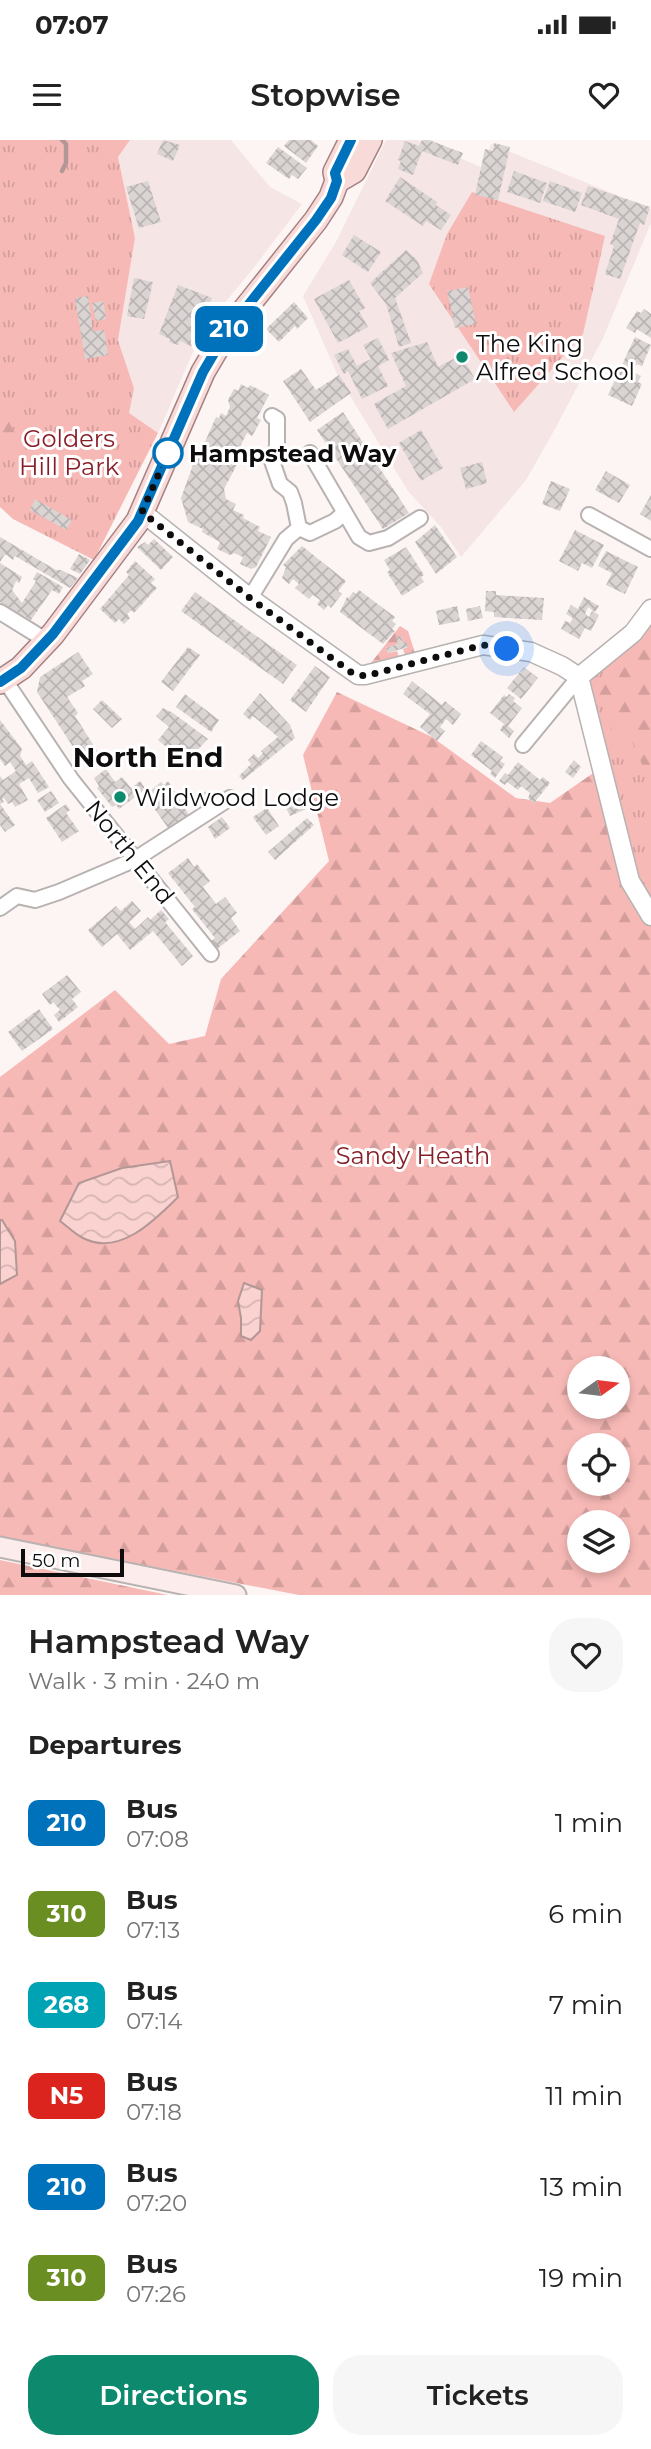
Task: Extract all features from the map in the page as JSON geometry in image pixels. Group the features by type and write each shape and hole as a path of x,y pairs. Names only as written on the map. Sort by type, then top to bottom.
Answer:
{"main road":[{"path":"2,681 21,668 69,615 140,516 203,372 220,342 331,198 337,181 335,173 351,140"},
{"path":"337,181 354,171 370,140"},
{"path":"0,1547 236,1595"}],"street":[{"path":"272,416 277,419 278,429 277,446 272,461 280,484 290,492 299,528"},
{"path":"310,453 359,537 369,543 388,538 420,518"},
{"path":"299,528 310,533 335,521 344,513"},
{"path":"140,516 358,675 365,676 483,645 531,652 579,677 630,881 651,916"},
{"path":"589,516 651,549"},
{"path":"250,598 286,539 299,528"},
{"path":"523,745 579,677 633,633 651,609"},
{"path":"0,612 47,641"},
{"name":"North End","path":"2,681 71,779 211,954"},
{"path":"0,908 17,896 34,900 47,896 134,860 230,799"}],"shaded area":[{"path":"130,140 231,140 270,187 302,204 203,329 158,433 128,413 134,388 118,339 135,238 118,157"},
{"name":"The King Alfred School","path":"386,140 418,140 483,168 491,144 651,209 651,223 603,338 556,427 526,480 461,557 441,527 408,491 338,376 303,296 336,242"}],"green space":[{"name":"Golders Hill Park","path":"0,140 130,140 118,157 135,238 118,340 134,388 129,413 158,433 94,560 13,519 0,507"},
{"path":"472,192 605,236 583,334 514,412 429,284 447,234"},
{"path":"0,406 17,436 0,467"},
{"path":"651,606 651,916 630,881 579,677"},
{"path":"400,626 408,631 415,653 405,655 403,649 408,647 401,636 398,644 386,648 388,653 397,651 399,657 371,663"},
{"path":"651,627 651,788 630,734 613,736 597,689 618,657"},
{"name":"Sandy Heath","path":"337,692 432,737 516,798 550,803 602,767 630,881 651,916 651,1595 299,1595 0,1537 0,1284 17,1274 0,1220 0,1077 115,990 169,1044 205,1036 221,979 329,861 303,755"},
{"path":"0,1560 168,1595 0,1595"}],"water":[{"path":"170,1161 178,1197 159,1216 135,1233 110,1243 96,1243 80,1236 60,1221 79,1183 122,1168"},
{"path":"0,1220 15,1241 17,1275 0,1284"},
{"path":"244,1283 262,1290 260,1331 251,1340 241,1336 238,1301"}],"building":[{"path":"163,140 180,145 173,161 157,154"},
{"path":"289,140 311,140 318,146 306,163 284,146"},
{"path":"422,140 429,140 463,153 458,165 422,151 413,175 398,169 401,161 398,160 405,141 419,146"},
{"path":"494,143 510,147 498,200 475,195 485,149 493,151"},
{"path":"278,147 307,168 298,179 292,175 289,179 266,163"},
{"path":"514,171 547,183 540,203 507,192"},
{"path":"400,177 451,215 441,230 426,221 423,226 385,201"},
{"path":"148,181 161,222 139,228 126,187"},
{"path":"550,181 582,193 575,212 543,201"},
{"path":"588,186 650,207 644,225 640,223 620,279 605,274 614,246 610,244 619,219 581,205"},
{"path":"354,235 381,252 368,272 342,255"},
{"path":"406,250 417,260 423,273 395,298 411,343 399,347 386,304 370,283"},
{"path":"134,278 153,282 144,319 127,316"},
{"path":"349,280 365,308 359,311 368,327 338,343 314,299"},
{"path":"178,285 212,298 193,347 180,341 178,345 169,342 170,339 159,334"},
{"path":"468,287 476,324 455,328 447,291"},
{"path":"88,296 93,331 104,330 108,355 85,359 75,298"},
{"path":"103,301 106,319 96,321 92,303"},
{"path":"294,302 308,318 297,329 295,326 279,342 266,329"},
{"path":"644,309 651,314 651,338 637,329 635,333 626,328 637,311 641,313"},
{"path":"635,337 651,345 642,366 637,364 633,372 641,376 638,382 642,384 632,406 608,395"},
{"path":"378,338 389,360 378,366 388,386 362,399 348,371 344,374 334,355 348,349 357,366 371,359 363,345"},
{"path":"427,342 438,367 461,355 475,379 388,429 374,404 406,386 391,353"},
{"path":"301,369 316,390 339,375 351,393 310,422 283,381"},
{"path":"241,384 248,388 250,385 269,395 257,418 261,420 252,436 247,433 235,456 240,459 224,489 226,499 236,504 233,510 260,527 258,531 271,537 256,567 251,569 240,564 243,557 217,549 220,542 188,522 181,498 196,448 201,451 216,417 219,418 221,413 226,416 230,407 228,400 234,389 238,391"},
{"path":"343,412 409,513 383,529 317,430"},
{"path":"421,430 443,468 421,481 399,443"},
{"path":"482,462 487,483 466,489 460,468"},
{"path":"606,471 630,485 619,503 595,490"},
{"path":"551,481 570,489 560,511 542,504"},
{"path":"651,495 651,521 640,514"},
{"path":"35,499 72,520 66,530 30,510"},
{"path":"435,525 457,557 436,574 415,542"},
{"path":"575,530 604,545 592,568 582,563 578,571 559,561"},
{"path":"0,537 56,570 78,578 70,588 15,556 13,560 5,554 0,562"},
{"path":"154,539 173,557 161,570 137,547 145,542 148,545"},
{"path":"302,546 346,581 338,591 342,594 331,608 328,605 324,610 317,604 320,600 313,595 309,599 295,588 299,584 293,579 289,584 282,578 286,567 283,565"},
{"path":"406,547 424,575 421,577 424,582 402,596 387,572 390,570 384,560"},
{"path":"606,551 638,567 625,594 606,585 612,573 598,566"},
{"path":"79,554 90,560 80,574 70,569"},
{"path":"135,561 155,579 151,583 157,588 134,613 131,610 127,614 130,618 124,624 119,619 115,623 100,609 129,575 126,572"},
{"path":"0,563 22,577 19,583 16,581 12,590 22,603 36,581 33,579 37,572 63,587 59,594 52,590 31,620 0,602"},
{"path":"359,590 395,617 392,621 396,624 392,629 395,631 383,644 340,612 347,597"},
{"path":"486,591 496,591 496,595 544,598 542,620 494,617 494,612 485,611"},
{"path":"195,592 297,665 283,684 181,611"},
{"path":"584,597 599,606 595,612 588,607 585,614 589,617 592,611 599,615 591,631 585,628 579,639 561,629 565,621 570,623 573,618 566,614 571,605 578,609"},
{"path":"457,606 460,621 439,625 436,611"},
{"path":"480,606 483,618 468,621 466,609"},
{"path":"401,636 408,647 388,653 386,648 398,644 396,637"},
{"path":"188,647 200,655 173,691 161,682"},
{"path":"78,652 93,674 82,681 85,686 67,697 78,713 75,716 101,757 85,765 37,692 40,677"},
{"path":"315,666 330,677 306,712 290,700"},
{"path":"524,667 538,678 521,699 507,688"},
{"path":"412,681 442,705 445,701 461,714 453,725 446,719 440,727 445,731 437,741 420,727 430,714 403,694"},
{"path":"260,693 290,725 295,738 243,780 239,776 251,764 248,760 254,754 258,758 263,753 261,751 278,737 253,716 250,720 243,714"},
{"path":"185,694 219,720 211,732 176,707"},
{"path":"509,694 522,708 508,726 514,731 509,738 500,730 504,724 490,713 504,695 507,697"},
{"path":"102,700 122,719 112,728 93,709"},
{"path":"163,708 208,739 185,763 158,740 169,727 156,716"},
{"path":"0,720 22,749 20,756 26,765 32,761 49,787 38,793 29,778 19,784 28,800 15,807 12,802 8,804 4,798 4,802 0,804 0,776 3,780 16,771 10,762 5,766 0,759"},
{"path":"481,741 503,757 500,761 505,764 495,778 490,774 492,771 471,755"},
{"path":"574,760 581,767 573,778 565,772"},
{"path":"518,762 540,780 543,777 550,783 534,803 528,798 530,793 521,786 518,790 507,782 505,785 499,781 505,773 508,775"},
{"name":"Wildwood Lodge","path":"106,769 115,782 122,777 131,788 140,781 146,789 119,809 116,805 112,807 97,788 99,786 94,778"},
{"path":"168,781 191,818 171,832 151,804 156,800 149,792 161,782 164,785"},
{"path":"51,791 59,803 45,812 37,800"},
{"path":"206,791 215,800 205,810 196,801"},
{"path":"302,795 308,808 290,816 284,804"},
{"path":"0,804 15,825 5,832 0,825"},
{"path":"66,804 70,810 66,813 79,831 62,842 46,818"},
{"path":"267,808 279,826 266,835 253,817"},
{"path":"222,817 230,828 215,839 208,827"},
{"path":"307,818 314,825 275,860 268,852"},
{"path":"188,858 194,867 197,864 210,881 203,887 216,904 225,897 237,913 231,918 240,931 217,949 211,941 215,938 168,873"},
{"path":"132,901 141,911 129,922 135,929 161,910 169,919 165,922 193,956 182,966 153,931 130,950 117,934 102,947 88,930 116,906 121,911"},
{"path":"67,975 81,992 72,999 78,1007 59,1022 54,1015 60,1010 53,1002 50,1005 42,994"},
{"path":"39,1009 53,1029 22,1051 8,1032"}],"waterway":[{"path":"62,140 66,144 66,163 62,171"}],"bus line":[{"name":"210","path":"0,682 21,668 53,634 138,521 203,372 226,333 331,198 337,181 337,166 351,140"}],"place":[{"name":"The King Alfred School","path":"462,357"},
{"name":"Hampstead Way","path":"168,453"},
{"name":"Wildwood Lodge","path":"120,797"}],"district":[{"name":"North End","path":"148,757"}],"route":[{"path":"168,453 142,512 250,598 352,673 365,676 483,645 507,649"}]}
